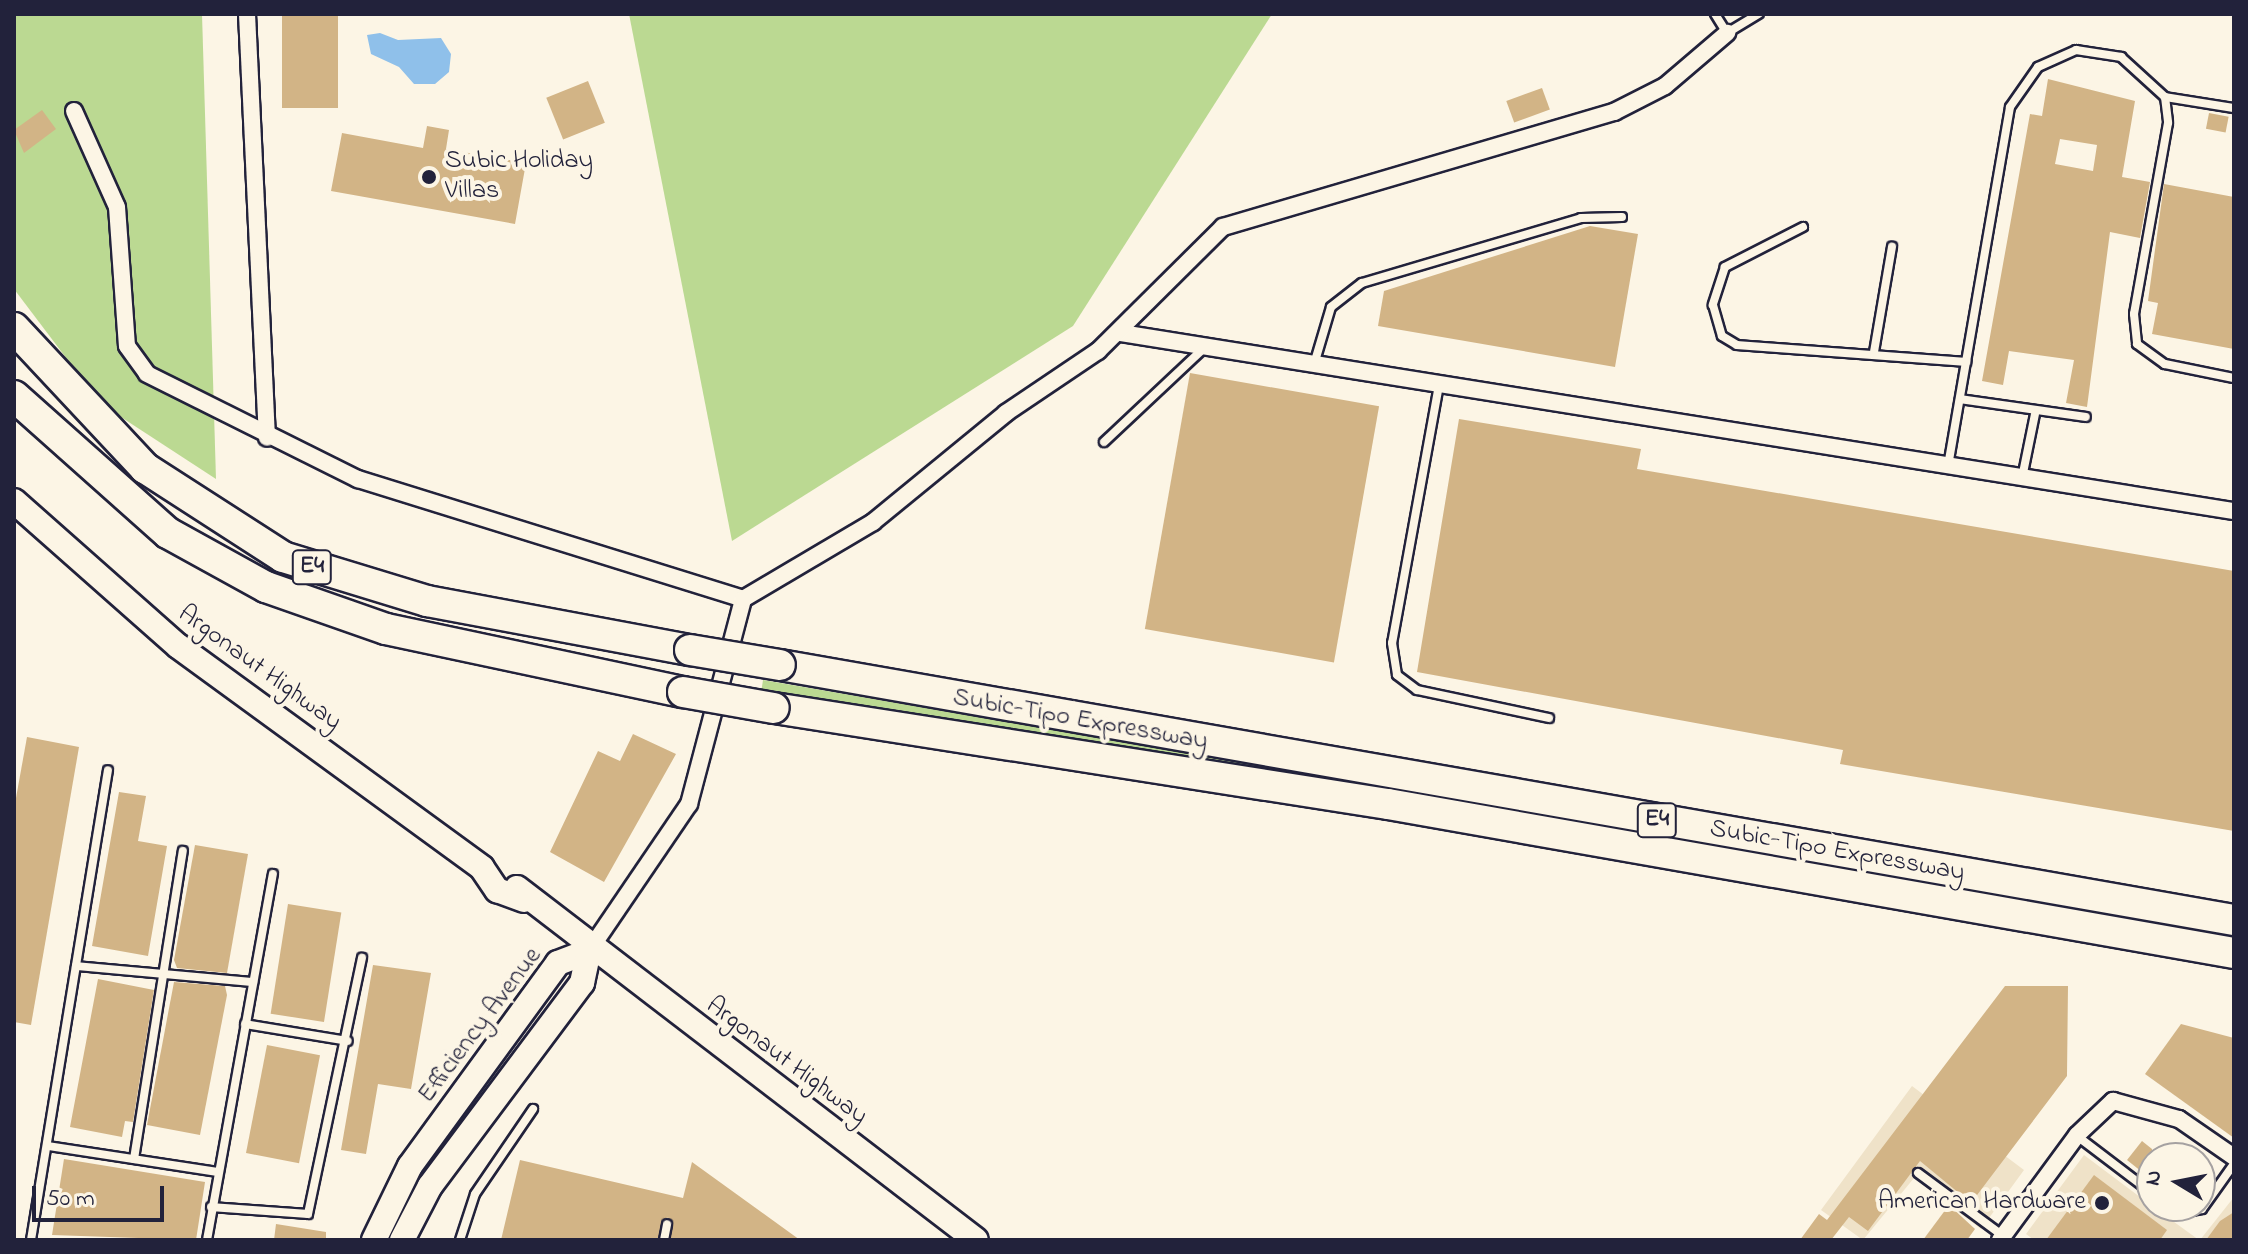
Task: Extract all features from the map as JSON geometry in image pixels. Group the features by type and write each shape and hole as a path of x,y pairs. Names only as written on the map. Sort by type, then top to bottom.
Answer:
{"highway":[{"name":"Subic-Tipo Expressway","path":"14,328 145,468 283,557 427,601 690,650 2234,920"},
{"name":"Subic-Tipo Expressway","path":"14,396 168,533 266,587 386,629 683,692 774,708 1388,804 2234,953"}],"street":[{"path":"247,14 267,438"},
{"path":"589,951 689,804 743,599 873,522 1006,413 1121,333 1223,227 1614,112 1665,86 1727,33"},
{"path":"74,111 117,207 127,346 136,363 164,386 358,479 743,599"},
{"path":"1121,333 1202,350 1315,361 1440,379 1948,467 2234,511"},
{"name":"Argonaut Highway","path":"14,501 191,656 482,868 497,890 524,900 976,1240"},
{"name":"Efficiency Avenue","path":"374,1240 410,1166 558,963 589,951"},
{"name":"Efficiency Avenue","path":"402,1240 430,1186 582,983 589,951"},
{"path":"2001,1238 2077,1135 2113,1101 2128,1101 2179,1119 2234,1157"}],"lane":[{"path":"1715,14 1727,33 1759,14"},
{"path":"1948,467 2004,131 2019,85 2054,57 2098,50 2140,68 2165,97 2168,123 2133,331 2147,356 2234,378"},
{"path":"2165,97 2234,108"},
{"path":"1315,361 1331,307 1362,283 1581,218 1622,217"},
{"path":"1803,227 1730,261 1716,288 1716,326 1737,345 1874,352 1966,362"},
{"path":"1874,352 1892,247"},
{"path":"1104,442 1202,350"},
{"path":"1440,379 1392,643 1397,675 1417,690 1549,718"},
{"path":"1960,399 2035,414 2086,417"},
{"path":"2022,478 2035,414"},
{"path":"31,1240 108,770"},
{"path":"134,1159 183,851"},
{"path":"207,1240 273,874"},
{"path":"211,1207 308,1214 348,1041 362,958"},
{"path":"76,966 253,982"},
{"path":"245,1024 348,1041"},
{"path":"460,1240 475,1194 533,1109"},
{"path":"2077,1135 2136,1181"},
{"path":"48,1146 217,1172"},
{"path":"2216,1189 2234,1164"},
{"path":"1918,1173 2001,1238"},
{"path":"664,1240 667,1224"}],"shaded area":[{"path":"1912,1086 2024,1170 1981,1229 1914,1178 1863,1240 1821,1210"},
{"path":"2084,1155 2136,1193 2136,1222 2175,1222 2199,1240 2034,1240 2026,1234"},
{"path":"2234,1197 2234,1240 2200,1240"}],"green space":[{"path":"14,14 202,14 216,479 101,404 14,289"},
{"path":"629,14 1272,14 1073,326 732,541"},
{"path":"763,680 2234,932 2234,942 761,693"}],"water":[{"path":"380,33 398,40 441,38 451,54 449,72 435,84 414,84 399,67 371,54 367,35"}],"building":[{"path":"282,14 338,14 338,108 282,108"},
{"path":"2048,79 2135,101 2122,177 2150,182 2140,238 2110,232 2087,407 2066,403 2074,360 2009,351 2003,385 1982,381 2030,114 2042,116","holes":["2060,139 2097,145 2093,171 2055,164"]},
{"path":"588,81 605,123 563,140 546,98"},
{"path":"1542,88 1550,110 1514,123 1506,101"},
{"path":"42,110 56,129 24,153 14,130"},
{"path":"2209,113 2229,117 2226,133 2206,129"},
{"name":"Subic Holiday Villas","path":"427,126 449,130 446,149 526,163 515,224 331,191 342,133 423,148"},
{"path":"2164,184 2234,197 2234,349 2152,334 2158,303 2148,301"},
{"path":"1590,226 1638,234 1615,367 1378,326 1384,291"},
{"path":"1190,373 1379,406 1334,662 1145,629"},
{"path":"1459,419 1641,449 1637,469 2234,571 2234,831 1840,764 1843,750 1417,672"},
{"path":"633,734 676,754 604,882 550,852 598,751 620,761"},
{"path":"27,737 79,747 31,1025 14,1022 14,809"},
{"path":"119,792 146,796 138,841 167,846 148,956 92,946"},
{"path":"195,845 248,854 227,973 177,968 174,960"},
{"path":"288,904 341,912 324,1022 271,1014"},
{"path":"373,965 431,973 411,1089 378,1084 366,1154 341,1150"},
{"path":"98,979 154,990 133,1122 125,1121 122,1137 70,1127"},
{"path":"174,982 225,986 227,995 200,1135 147,1125"},
{"path":"2005,986 2068,986 2067,1076 1971,1203 1920,1161 1868,1231 1849,1217 1831,1240 1800,1240 1819,1214 1827,1220"},
{"path":"2181,1024 2234,1038 2234,1138 2145,1074"},
{"path":"267,1045 320,1055 299,1163 246,1153"},
{"path":"2136,1149 2136,1167 2127,1160"},
{"path":"64,1159 205,1182 196,1240 52,1235"},
{"path":"520,1160 683,1198 692,1162 800,1240 671,1240 668,1217 657,1240 501,1240"},
{"name":"American Hardware","path":"2094,1175 2136,1207 2136,1222 2156,1222 2167,1230 2160,1240 2046,1240"},
{"path":"1949,1205 1975,1229 1967,1240 1923,1240"},
{"path":"2234,1212 2234,1240 2206,1240 2220,1221"},
{"path":"276,1224 326,1232 326,1240 274,1240"}],"place":[{"name":"Subic Holiday Villas","path":"429,177"},
{"name":"American Hardware","path":"2102,1203"}]}
